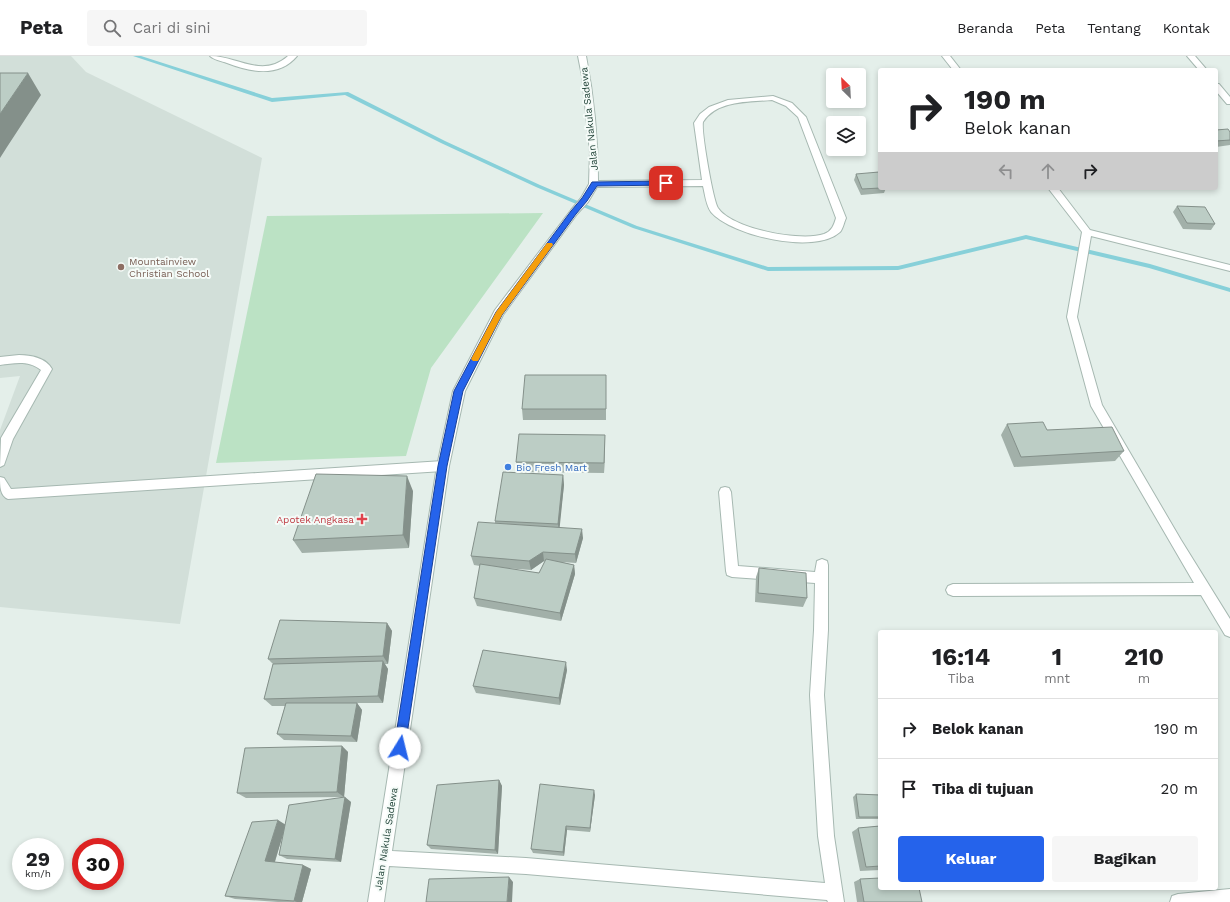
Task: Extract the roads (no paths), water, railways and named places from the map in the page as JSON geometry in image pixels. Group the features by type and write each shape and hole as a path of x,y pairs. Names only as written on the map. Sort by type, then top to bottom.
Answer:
{"street":[{"path":"215,56 252,68 270,70 282,66 293,56"},
{"name":"Jalan Nakula Sadewa","path":"376,902 443,466 459,391 499,314 574,212 585,200 593,187 594,152 586,76 582,56"},
{"path":"946,56 955,68"},
{"path":"1191,56 1201,68"},
{"path":"1218,88 1230,102"},
{"path":"773,98 786,102 794,106 802,117 841,218 841,226 836,232 826,237 792,240 742,228 725,219 712,208 708,196 708,182 698,123 706,112 721,104 754,99 773,98"},
{"path":"593,187 708,182"},
{"path":"1053,190 1086,235 1230,268"},
{"path":"1086,235 1072,317 1097,406 1230,631"},
{"path":"0,361 27,358 41,362 47,369 7,438 0,462"},
{"path":"0,482 8,494 443,466"},
{"path":"383,858 526,866 835,897 826,836 817,695 822,571 732,571 725,492"},
{"path":"953,590 1204,589"},
{"path":"1178,902 1230,897"}],"waterway":[{"path":"136,56 272,100 346,93 443,142 538,186 635,227 768,269 898,268 1026,237 1150,266 1230,290"}],"place":[{"name":"Mountainview Christian School","path":"121,267"},
{"name":"Bio Fresh Mart","path":"508,467"},
{"name":"Apotek Angkasa","path":"362,519"}]}
